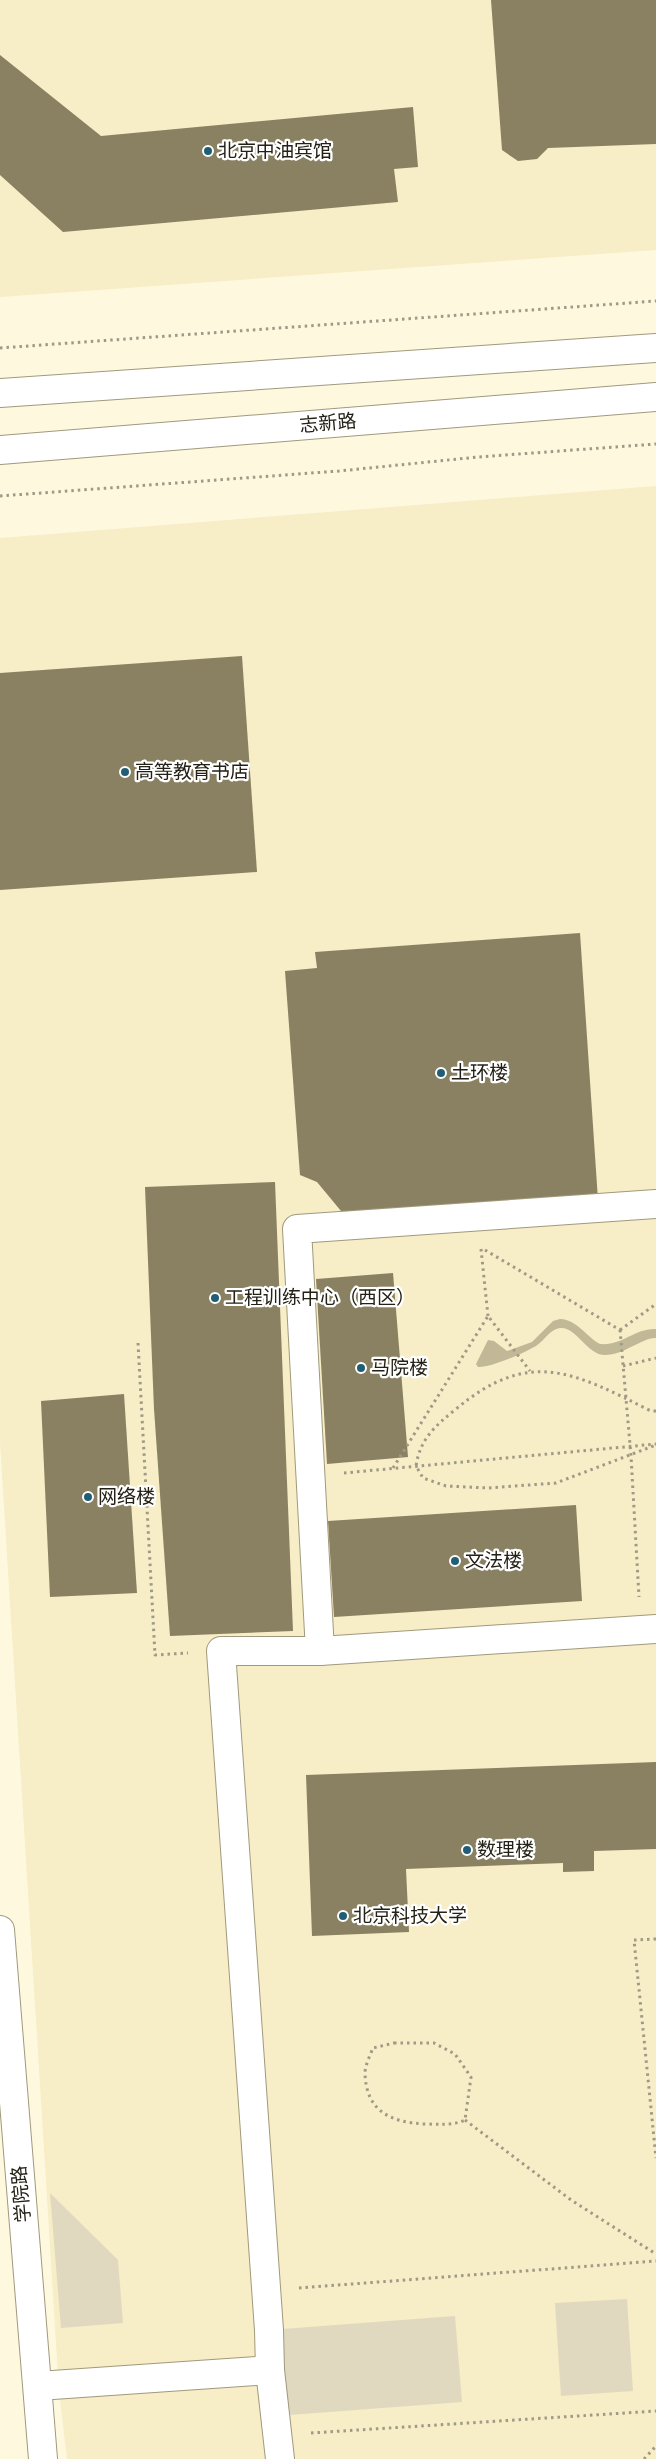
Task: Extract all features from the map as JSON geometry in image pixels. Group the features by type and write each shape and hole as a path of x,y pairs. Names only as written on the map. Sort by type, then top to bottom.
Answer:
{"street":[{"path":"0,392 656,348"},
{"name":"志新路","path":"0,450 656,398"},
{"path":"320,1651 297,1229 656,1204"},
{"path":"279,2447 270,2370 221,1651 320,1651 648,1629"},
{"name":"学院路","path":"0,1930 43,2459"},
{"path":"38,2386 270,2370"}],"path":[{"path":"0,348 656,301"},
{"path":"0,496 340,471 478,457 656,444"},
{"path":"478,1217 488,1316 530,1371"},
{"path":"481,1248 620,1330"},
{"path":"620,1330 656,1304"},
{"path":"393,1468 488,1316"},
{"path":"620,1330 648,1629"},
{"path":"138,1343 155,1656 221,1651"},
{"path":"623,1366 656,1358"},
{"path":"656,1411 584,1378 561,1372 530,1371 497,1383 467,1400 436,1426 418,1450 416,1466 424,1478 446,1486 488,1488 556,1483 656,1445"},
{"path":"311,1476 656,1445"},
{"path":"656,1939 634,1940 656,2158"},
{"path":"394,2042 434,2043 454,2054 470,2077 465,2120 455,2125 416,2123 390,2118 371,2102 365,2072 373,2048 394,2042"},
{"path":"465,2120 571,2200 656,2254"},
{"path":"266,2290 656,2261"},
{"path":"279,2447 656,2411"},
{"path":"644,2459 656,2446"}],"shaded area":[{"path":"0,0 656,0 656,250 0,297"},
{"name":"北京科技大学","path":"656,486 656,2459 67,2459 59,2391 0,1442 0,538"},
{"path":"560,1319 577,1325 600,1344 615,1342 648,1329 656,1329 656,1338 645,1340 619,1352 605,1355 593,1350 571,1331 560,1328 550,1333 536,1346 516,1356 483,1367 478,1367 476,1364 488,1340 494,1341 507,1351 532,1342 553,1321"},
{"path":"50,2193 118,2260 123,2323 61,2328"},
{"path":"627,2299 633,2391 561,2396 555,2303"},
{"path":"455,2316 462,2402 276,2416 269,2330"}],"building":[{"path":"491,0 656,0 656,144 548,148 537,159 518,161 502,150"},
{"name":"北京中油宾馆","path":"0,55 101,136 413,107 418,167 394,169 398,202 63,232 0,175"},
{"name":"高等教育书店","path":"242,656 257,872 0,890 0,673"},
{"name":"土环楼","path":"580,933 598,1200 346,1217 317,1182 300,1175 285,971 317,968 315,952"},
{"name":"工程训练中心（西区）","path":"275,1182 293,1631 170,1636 154,1409 145,1187"},
{"name":"马院楼","path":"393,1273 408,1457 327,1464 316,1279"},
{"name":"网络楼","path":"124,1394 137,1593 50,1597 41,1401"},
{"name":"文法楼","path":"576,1505 582,1601 334,1617 328,1521"},
{"name":"数理楼","path":"656,1762 656,1849 594,1851 594,1871 563,1872 563,1863 406,1869 409,1932 312,1936 306,1775"}],"place":[{"name":"北京中油宾馆","path":"208,151"},
{"name":"高等教育书店","path":"125,772"},
{"name":"土环楼","path":"441,1073"},
{"name":"工程训练中心（西区）","path":"215,1298"},
{"name":"马院楼","path":"361,1368"},
{"name":"网络楼","path":"88,1497"},
{"name":"文法楼","path":"455,1561"},
{"name":"数理楼","path":"467,1850"},
{"name":"北京科技大学","path":"343,1916"}]}
